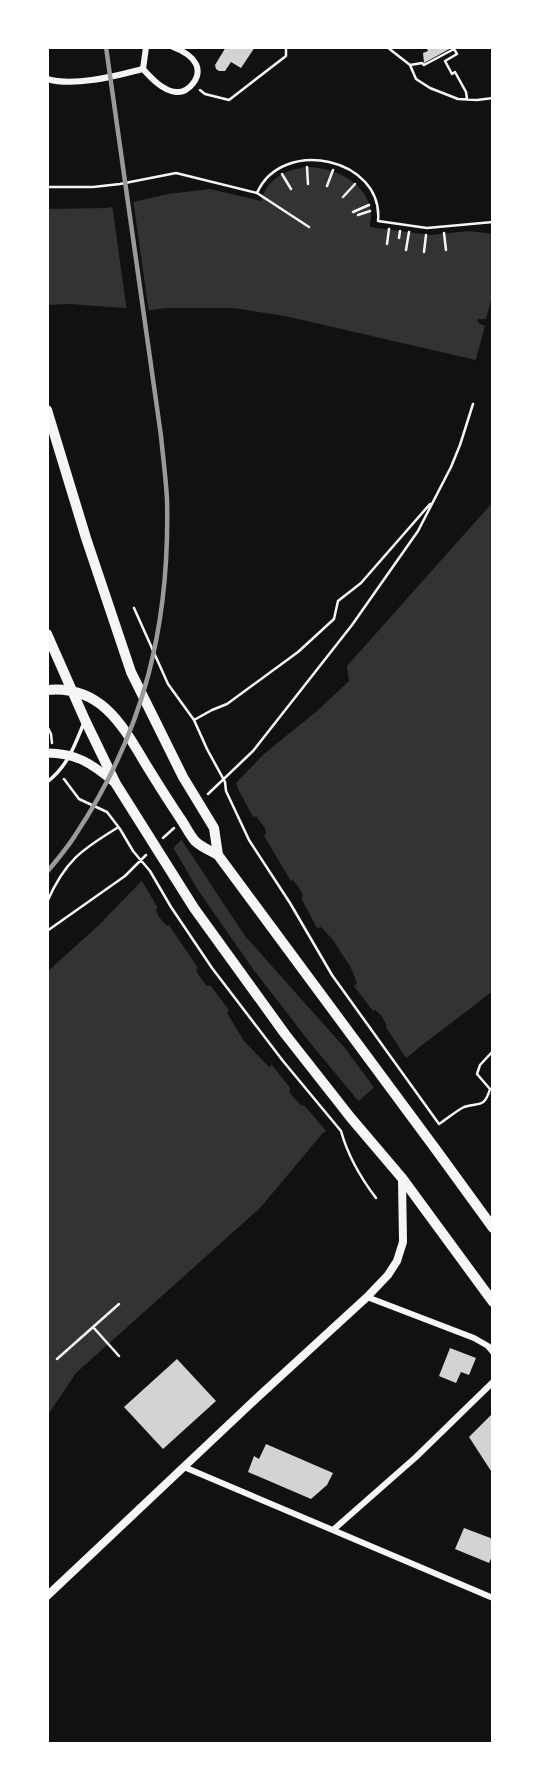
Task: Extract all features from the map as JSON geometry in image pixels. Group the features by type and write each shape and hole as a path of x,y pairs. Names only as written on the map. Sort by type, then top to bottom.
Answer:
{"highway":[{"path":"47,410 131,672 183,777 214,828 218,855"},
{"path":"47,634 116,785 194,908 262,1003 351,1118 402,1178 493,1302"},
{"path":"47,690 74,691 96,701 112,713 196,841 218,855 493,1228"}],"main road":[{"path":"47,752 71,755 89,762 116,785"},
{"path":"478,1206 493,1219"}],"street":[{"path":"143,69 146,47"},
{"path":"143,69 156,82 172,91 183,91 197,76 196,65 190,57 173,47"},
{"path":"47,79 76,82 143,69"},
{"path":"47,1595 367,1297 392,1270 401,1248 403,1232 402,1178"},
{"path":"367,1297 474,1338 493,1352"},
{"path":"333,1530 416,1457 493,1382"},
{"path":"184,1467 493,1598"}],"lane":[{"path":"47,782 64,767 85,720"}],"path":[{"path":"192,84 205,94 229,100 286,56 286,47"},
{"path":"387,47 410,65 416,79 430,88 458,99 493,98"},
{"path":"410,65 424,65 454,49 457,54 445,61 452,74 455,72 467,99"},
{"path":"257,193 265,180 288,164 328,160 347,168 368,185 377,203 379,221 428,228 493,222"},
{"path":"307,167 308,184"},
{"path":"327,186 333,170"},
{"path":"47,187 93,187 176,173 257,193 309,227"},
{"path":"282,174 291,189"},
{"path":"343,197 355,184"},
{"path":"352,212 369,205"},
{"path":"358,215 370,211"},
{"path":"387,244 389,229"},
{"path":"399,238 400,231"},
{"path":"406,250 408,232"},
{"path":"444,233 446,250"},
{"path":"424,252 426,235"},
{"path":"200,802 253,751 352,625 418,531 455,456 473,404"},
{"path":"194,720 227,704 298,652 334,618 338,601 362,583 432,501"},
{"path":"134,608 168,684 194,720 225,782 226,791 249,840 332,975 439,1124 464,1107 480,1105 487,1099 489,1089 477,1074 480,1065 493,1052"},
{"path":"47,726 52,741"},
{"path":"63,779 79,799 107,812 119,828 212,968 341,1131 360,1176 376,1198"},
{"path":"162,839 181,821"},
{"path":"47,902 63,872 76,856 119,828"},
{"path":"47,931 124,876 153,848"},
{"path":"57,1359 119,1304"},
{"path":"93,1327 118,1356"}],"shaded area":[{"path":"307,167 339,174 357,186 369,204 370,227 430,235 469,231 493,234 493,364 285,316 234,308 151,310 47,305 47,209 107,208 168,194 210,189 261,201 268,186 278,176"},
{"path":"493,502 493,991 417,1049 322,1134 260,1208 76,1373 47,1416 47,972 99,925 264,754 349,681 347,666"}],"pier":[{"path":"133,199 149,313 127,312 112,204"},
{"path":"493,293 493,368 475,363 485,326 477,320 486,319"},
{"path":"235,778 253,817 256,816 265,828 264,836 291,881 293,880 301,891 301,898 317,928 321,927 333,940 351,968 357,983 354,986 373,1011 381,1015 406,1058 411,1055 413,1057 376,1090 344,1047 245,936 179,836"},
{"path":"171,844 198,890 253,969 361,1104 324,1137 327,1132 304,1105 292,1096 289,1091 291,1089 272,1065 269,1067 244,1041 227,1013 229,1010 210,985 207,986 199,976 196,970 198,968 169,925 158,916 158,908 140,878 136,880"}],"building":[{"path":"226,47 255,47 241,68 231,62 225,71 219,71 215,65"},
{"path":"426,47 453,47 424,63 423,53 428,51"},
{"path":"450,1348 476,1358 469,1375 461,1372 456,1383 439,1376"},
{"path":"177,1359 216,1401 163,1449 124,1407"},
{"path":"493,1413 493,1474 469,1437"},
{"path":"266,1444 333,1473 327,1485 311,1499 248,1472 254,1456 259,1459"},
{"path":"464,1528 493,1539 493,1554 489,1563 455,1549"}],"railway":[{"path":"47,872 76,834 120,755 148,674 164,589 167,500 161,436 106,47"}]}
